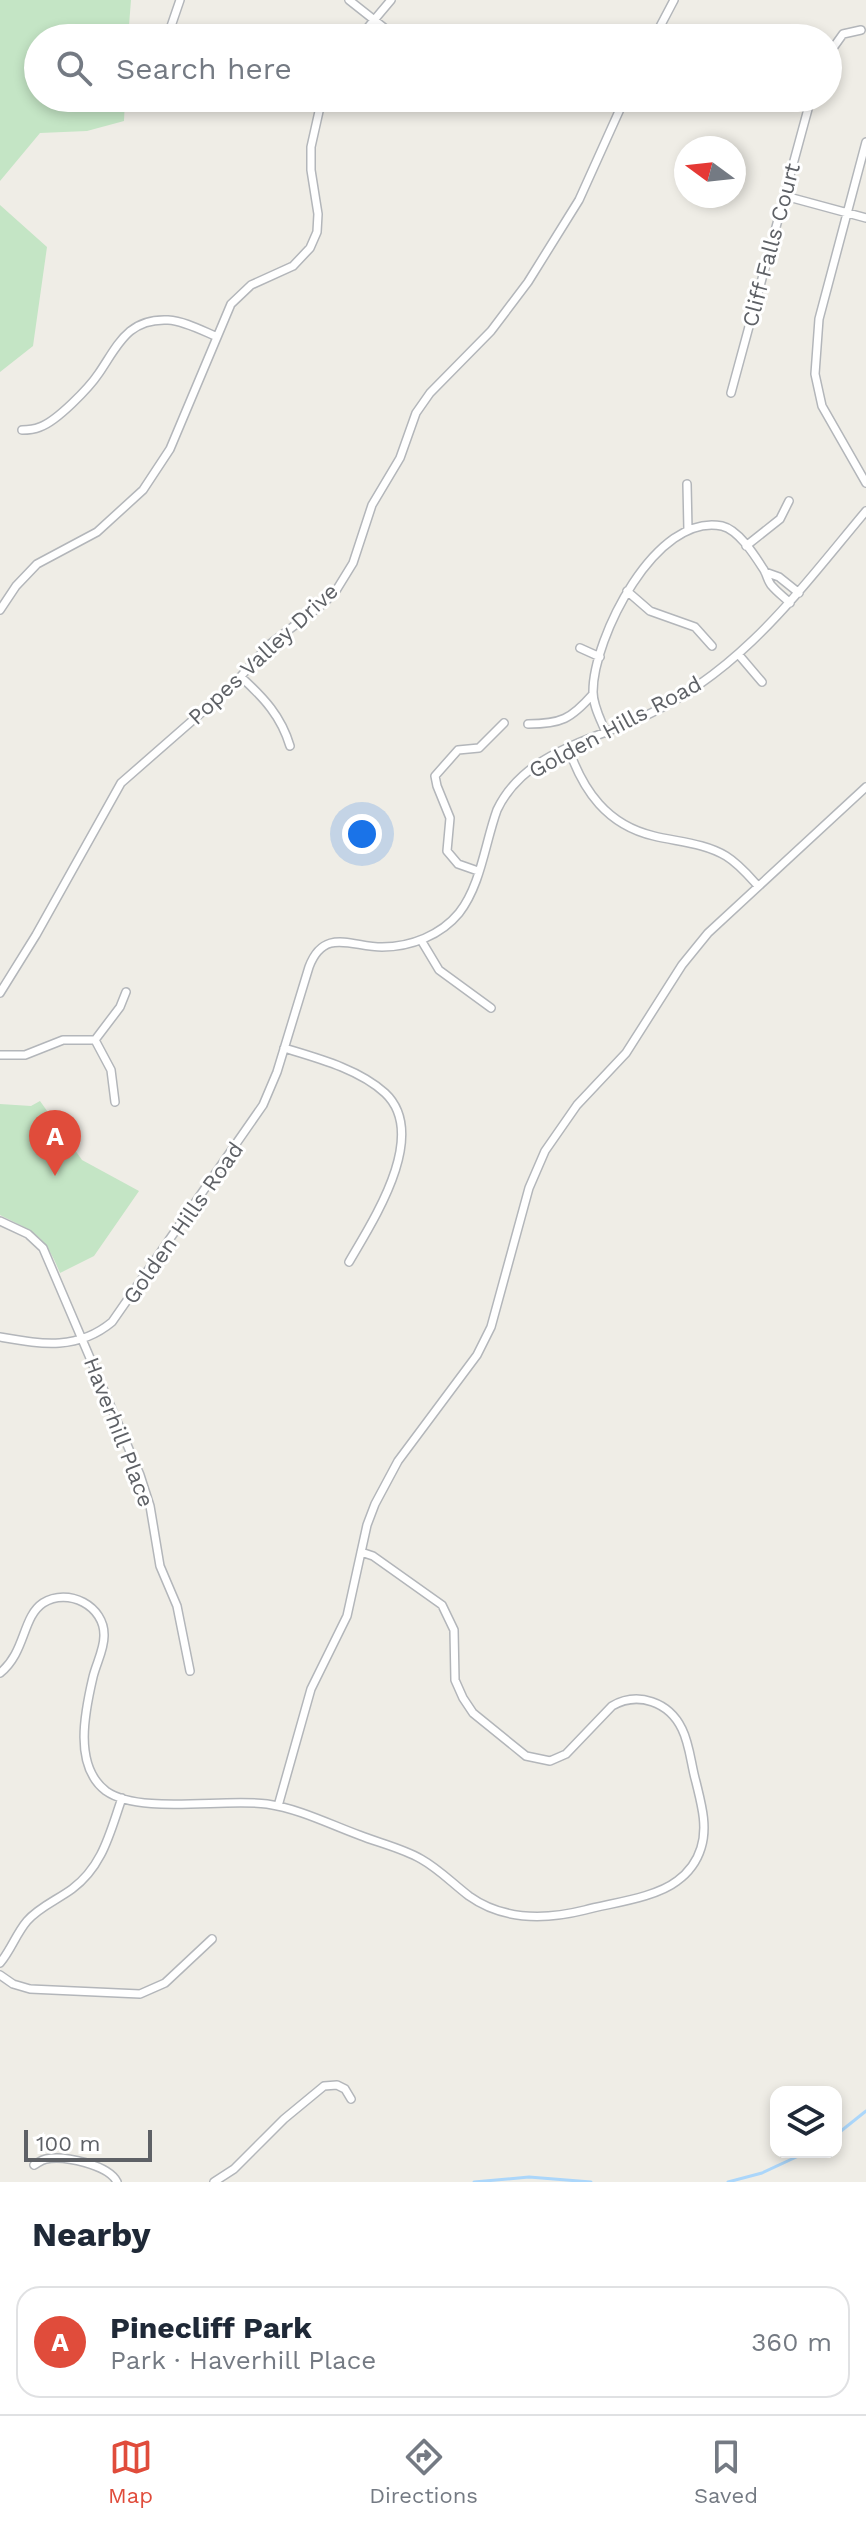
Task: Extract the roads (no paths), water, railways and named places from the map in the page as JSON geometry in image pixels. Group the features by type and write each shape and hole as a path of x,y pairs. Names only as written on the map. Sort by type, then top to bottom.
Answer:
{"street":[{"path":"172,24 180,0"},
{"path":"349,0 379,24"},
{"path":"371,24 391,0"},
{"path":"661,24 674,0"},
{"path":"842,35 861,30"},
{"path":"2,604 37,564 97,532 143,490 170,449 225,312 237,297 260,280 293,266 305,255 314,240 318,214 311,147 319,112"},
{"name":"Popes Valley Drive","path":"0,993 36,935 115,791 135,769 241,677 270,644 323,604 343,580 353,563 372,505 400,458 416,413 430,393 491,331 528,282 579,200 619,112"},
{"name":"Cliff Falls Court","path":"731,393 807,112"},
{"path":"866,142 819,319 815,374 822,406 866,483"},
{"path":"785,196 866,218"},
{"path":"22,430 41,427 76,399 99,372 115,345 138,326 167,320 215,336"},
{"path":"687,484 688,530"},
{"path":"746,546 780,519 789,501"},
{"name":"Golden Hills Road","path":"0,1337 52,1345 83,1339 112,1322 263,1105 273,1085 311,961 321,948 343,941 384,947 421,940 443,928 457,915 474,888 503,798 528,770 568,747 606,733 683,695 739,655 799,593 866,511"},
{"path":"606,733 593,694 600,657 611,624 627,591 652,559 688,530 724,526 732,530 765,572 770,585 790,603"},
{"path":"765,572 779,577 799,593"},
{"path":"627,591 650,611 695,627 712,646"},
{"path":"580,648 600,657"},
{"path":"739,655 762,682"},
{"path":"241,677 272,706 290,746"},
{"path":"528,724 562,721 593,694"},
{"path":"478,871 458,864 447,851 450,818 435,776 458,750 479,748 504,723"},
{"path":"568,747 581,781 606,813 640,832 717,851 737,864 758,886"},
{"path":"278,1806 311,1689 347,1616 371,1514 391,1472 477,1355 491,1327 529,1188 545,1151 577,1105 626,1053 690,955 758,886 866,787"},
{"path":"421,940 439,970 491,1008"},
{"path":"95,1040 120,1007 126,992"},
{"path":"0,1055 25,1055 63,1040 95,1040"},
{"path":"95,1040 111,1070 115,1102"},
{"path":"284,1048 319,1059 367,1081 384,1092 399,1115 402,1139 385,1198 349,1262"},
{"name":"Haverhill Place","path":"0,1221 28,1234 43,1248 83,1339 143,1483 160,1566 177,1606 190,1671"},
{"path":"0,1673 15,1659 32,1615 45,1601 72,1597 90,1606 102,1621 105,1632 91,1689 85,1735 86,1756 98,1783 122,1798 141,1802 248,1802 278,1806 418,1857 479,1902 510,1914 537,1917 561,1915 662,1890 679,1880 697,1857 704,1828 685,1737 670,1712 647,1699 620,1701 566,1754 550,1761 526,1756 473,1713 463,1698 455,1680 454,1630 442,1605 373,1556 361,1552"},
{"path":"0,1963 31,1916 70,1891 96,1865 122,1798"},
{"path":"0,1975 13,1984 30,1989 140,1994 165,1983 212,1939"},
{"path":"214,2182 234,2169 284,2119 324,2086 337,2085 345,2089 351,2099"},
{"path":"34,2165 46,2159 74,2161 106,2169 117,2182"}],"waterway":[{"path":"842,2130 866,2111"},
{"path":"728,2182 762,2173 794,2158"},
{"path":"474,2182 529,2177 591,2182"}],"place":[{"name":"Pinecliff Park","path":"55,1176"}]}
